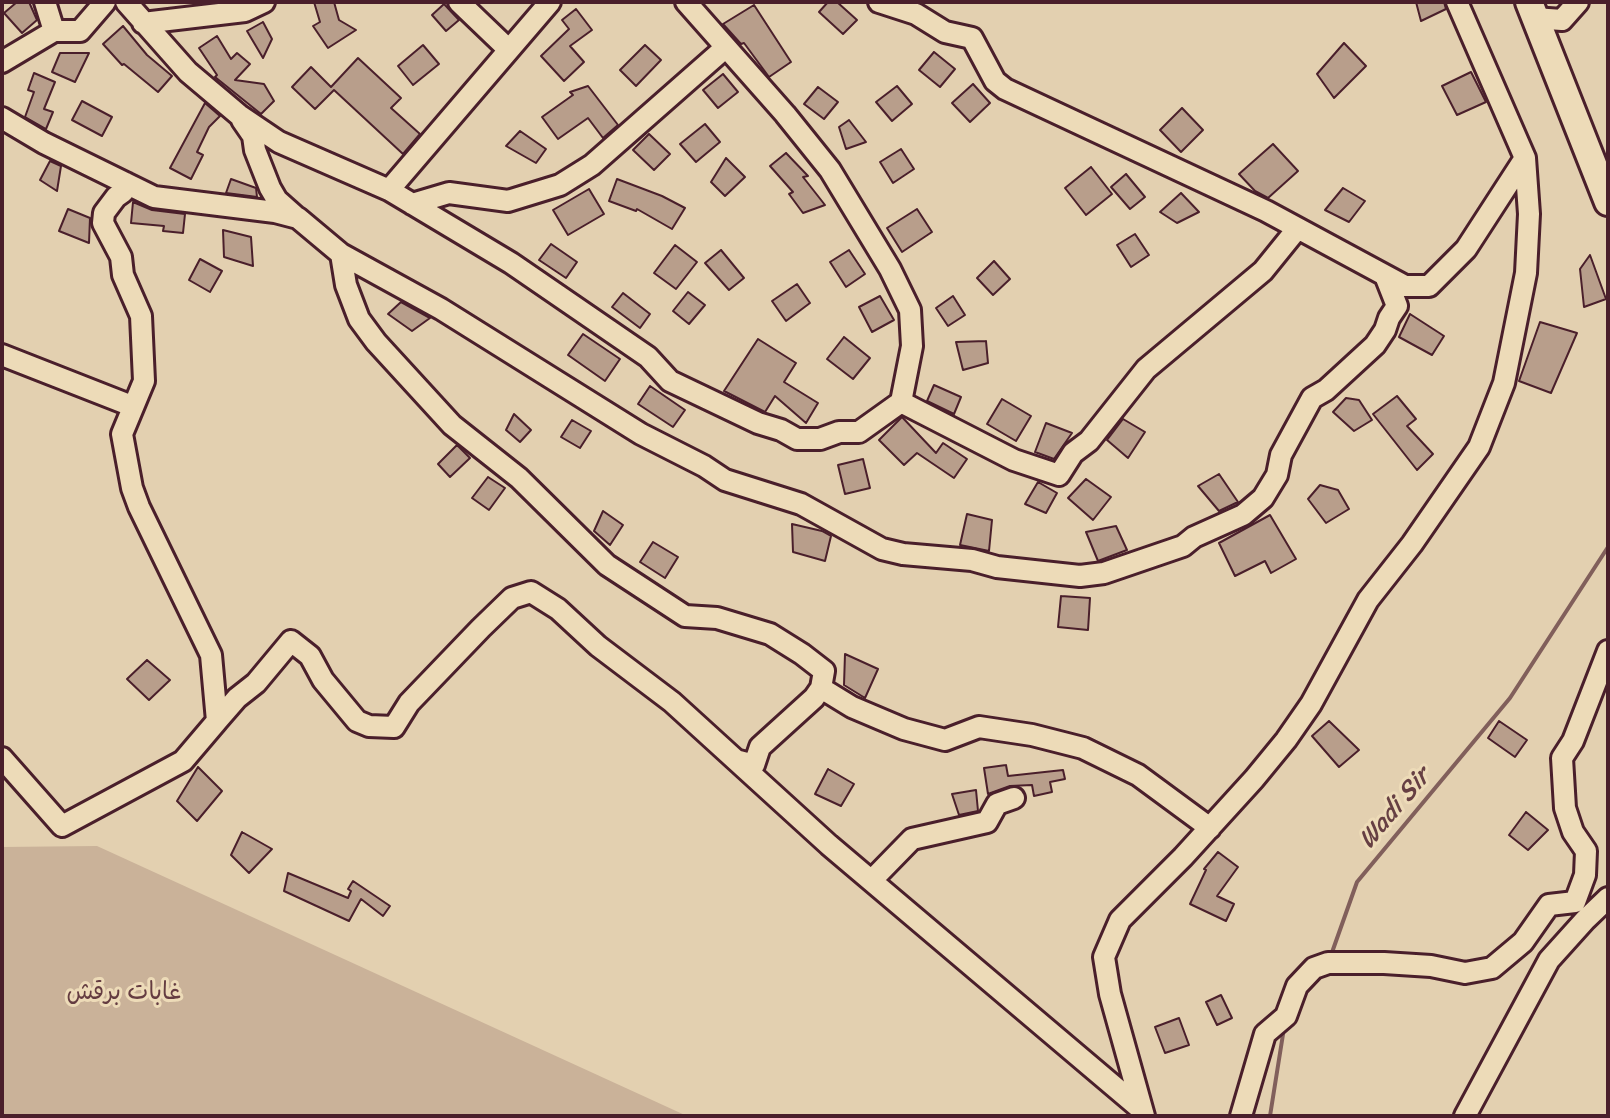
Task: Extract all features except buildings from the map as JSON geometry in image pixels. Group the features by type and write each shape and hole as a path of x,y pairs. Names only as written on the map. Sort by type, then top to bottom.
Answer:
{"main road":[{"path":"1532,10 1608,202"}],"street":[{"path":"45,2 54,31"},
{"path":"2,62 54,31 80,31 105,2"},
{"path":"126,2 188,72 239,115 279,142 389,190 511,263 648,357 670,381 797,439 820,439 839,432 859,432 901,402 912,346 910,310 890,269 830,170 686,2"},
{"path":"143,23 245,11 264,2"},
{"path":"459,2 508,49"},
{"path":"389,190 550,2"},
{"path":"879,2 916,14 945,32 972,38 995,81 1005,89 1266,211 1405,286 1429,286 1466,249 1525,158"},
{"path":"1143,1113 1110,994 1104,957 1120,920 1210,828 1294,728 1311,704 1368,600 1412,544 1479,447 1504,383 1524,294 1529,214 1525,158 1457,2"},
{"path":"1532,10 1562,20 1578,2"},
{"path":"412,204 449,193 508,201 560,185 592,165 725,48"},
{"path":"239,115 253,136 255,150 277,200 341,254 441,309 641,434 725,480 801,504 882,549 931,558 972,560 1042,574 1080,576 1104,573 1183,546 1194,537 1243,515 1263,498 1277,475 1281,455 1312,398 1326,390 1375,345 1385,330 1397,306 1386,278"},
{"path":"2,118 44,143 154,197 275,212 298,218"},
{"path":"126,183 123,192 104,213 103,223 121,257 123,275 141,316 144,381 122,434 132,488 211,655 217,721"},
{"path":"901,402 1014,460 1059,475 1073,453 1089,441 1146,369 1263,271 1297,229"},
{"path":"341,254 346,285 359,319 376,342 445,418 519,478 607,565 685,616 717,618 770,634 824,671 821,688 814,698 760,747 754,765 739,761"},
{"path":"2,355 132,406"},
{"path":"2,758 62,826 183,761 291,641 310,656 323,680 357,721 369,726 394,727 409,703 481,628 512,598 531,592 558,609 598,646 672,702 796,816 1143,1113"},
{"path":"1241,1116 1265,1034 1286,1016 1297,986 1314,968 1328,963 1384,963 1431,966 1465,973 1492,968 1523,942 1549,905 1575,902 1585,875 1586,851 1573,832 1565,808 1562,758 1573,741 1608,651"},
{"path":"821,688 852,707 904,729 945,740 979,727 1032,735 1083,748 1138,775 1210,828"},
{"path":"872,880 912,839 987,822 997,804 1014,798"},
{"path":"1465,1116 1549,960 1608,898"}],"green space":[{"name":"غابات برقش","path":"97,846 687,1116 2,1116 2,847"}],"waterway":[{"name":"Wadi Sir","path":"1330,958 1357,882 1510,698 1608,547"},
{"name":"Wadi Sir","path":"1270,1116 1284,1028"}]}
